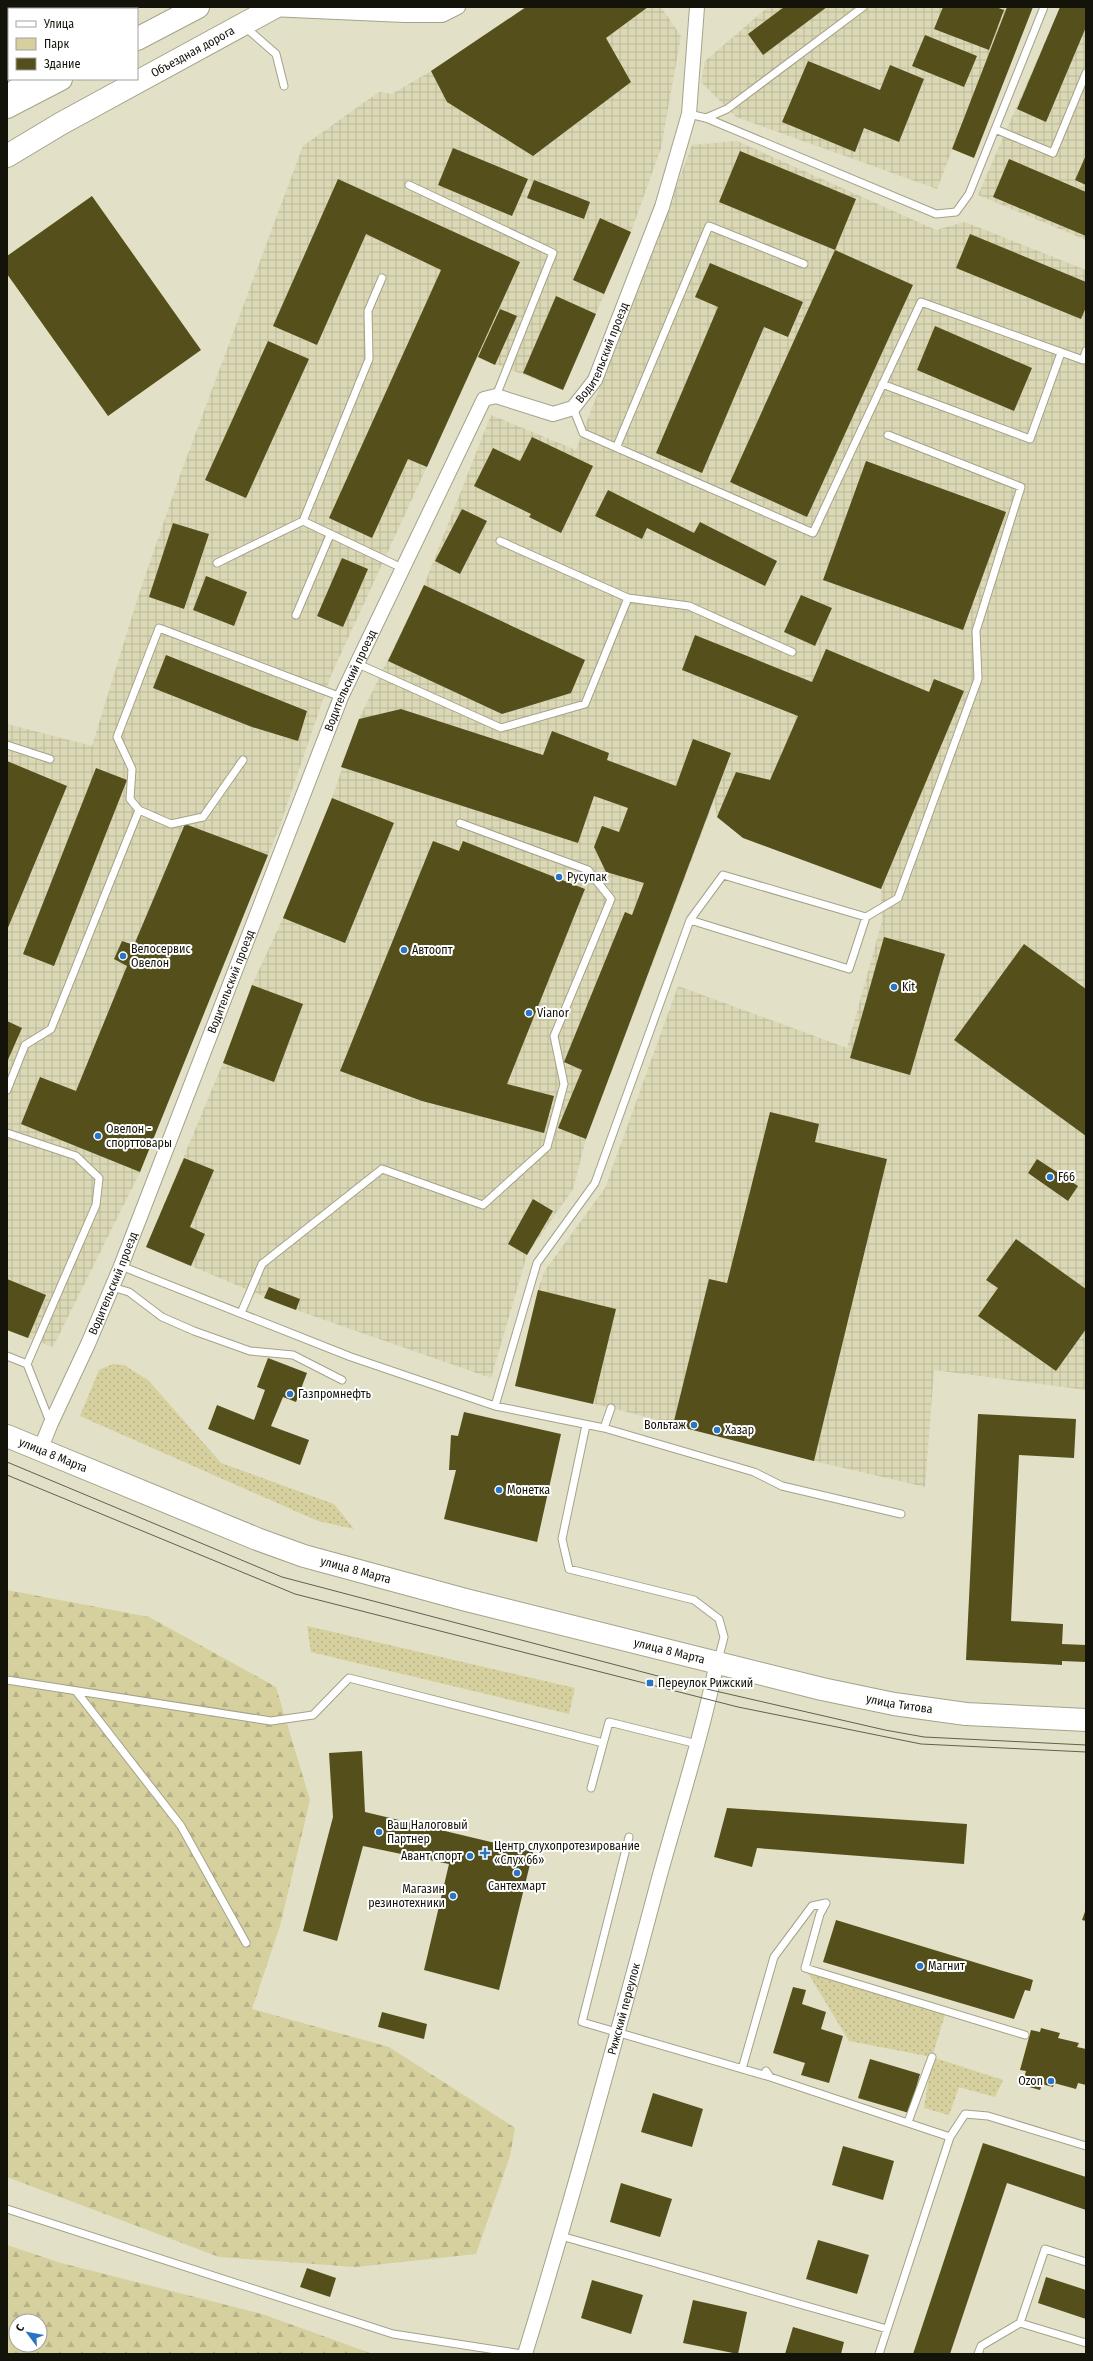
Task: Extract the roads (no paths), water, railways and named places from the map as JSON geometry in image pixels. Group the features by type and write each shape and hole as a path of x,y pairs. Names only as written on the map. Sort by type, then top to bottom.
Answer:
{"main road":[{"path":"138,38 198,7"},
{"name":"Объездная дорога","path":"7,156 273,8"},
{"path":"7,108 59,80"},
{"name":"улица 8 Марта","path":"7,1436 257,1539 304,1556 466,1600 717,1662"},
{"name":"улица Титова","path":"717,1662 822,1689 894,1704 966,1714 1086,1720"}],"street":[{"path":"273,8 404,15 442,15 458,7"},
{"name":"Водительский проезд","path":"40,1450 50,1423 88,1344 121,1266 356,662 484,399 496,396 553,414 573,408 595,380 662,208 690,114 697,7"},
{"path":"7,95 27,80"},
{"name":"Рижский переулок","path":"525,2354 562,2236 697,1744 717,1662"}],"lane":[{"path":"706,118 727,109 863,7"},
{"path":"690,114 706,118 936,214 956,212 969,194 1044,7"},
{"path":"243,24 276,54 284,86"},
{"path":"995,129 1054,153 1086,73"},
{"path":"409,185 553,253 496,396"},
{"path":"617,446 709,226 804,264"},
{"path":"217,563 303,521 369,359 368,311 382,278"},
{"path":"573,408 584,433 617,446 813,533 920,302 1083,360 1086,351"},
{"path":"882,384 1030,439 1061,353"},
{"path":"690,920 849,969 866,917 898,898 978,679 976,631 1021,488 888,435"},
{"path":"303,521 402,568"},
{"path":"296,615 330,535"},
{"path":"500,541 628,598 689,606 792,652"},
{"path":"356,662 501,728 585,704 628,598"},
{"path":"243,760 203,817 171,824 139,810 130,798 132,769 117,737 159,628 342,697"},
{"path":"7,744 50,759"},
{"path":"7,1090 25,1046 51,1029 139,810"},
{"path":"241,1313 262,1264 382,1169 483,1205 547,1147 564,1084 554,1036 610,899 588,870 460,823"},
{"path":"495,1406 537,1263 595,1182 690,920 723,875 866,917"},
{"path":"7,1133 76,1156 99,1178 96,1205 27,1364 50,1423"},
{"path":"121,1266 351,1357 495,1406 604,1428 754,1472 782,1486 901,1514"},
{"path":"112,1287 129,1292 162,1317 194,1331 250,1351 292,1355 342,1380"},
{"path":"7,1356 27,1364"},
{"path":"604,1428 612,1408"},
{"path":"586,1425 562,1539 569,1568 694,1600 719,1619 724,1637 717,1662"},
{"path":"7,1680 271,1721 313,1715 349,1678 603,1743"},
{"path":"76,1691 181,1826 246,1943"},
{"path":"591,1788 609,1722 697,1744"},
{"path":"629,1837 582,2022 742,2069 768,2074 950,2137"},
{"path":"742,2069 774,1957 812,1906 826,1903 820,1914 805,1968 1025,2035"},
{"path":"908,2122 932,2057"},
{"path":"879,2354 950,2137 965,2114 988,2116 1086,2146"},
{"path":"7,2209 392,2334 522,2354"},
{"path":"562,2236 887,2330"},
{"path":"978,2354 981,2346 1020,2323 1045,2249 1086,2262"},
{"path":"1020,2323 1086,2343"}],"tram line":[{"path":"7,1462 282,1577 711,1690 885,1730 924,1737 1086,1745"},
{"path":"7,1475 295,1594 738,1707 921,1744 1086,1752"}],"place":[{"name":"Русупак","path":"559,877"},
{"name":"Автоопт","path":"404,950"},
{"name":"Велосервис Овелон","path":"123,956"},
{"name":"Kit","path":"894,987"},
{"name":"Vianor","path":"529,1013"},
{"name":"Овелон - спорттовары","path":"98,1136"},
{"name":"F66","path":"1050,1177"},
{"name":"Газпромнефть","path":"290,1394"},
{"name":"Вольтаж","path":"694,1425"},
{"name":"Хазар","path":"717,1430"},
{"name":"Монетка","path":"499,1490"},
{"name":"Переулок Рижский","path":"650,1683"},
{"name":"Ваш Налоговый Партнер","path":"379,1832"},
{"name":"Центр слухопротезирование «Слух 66»","path":"485,1853"},
{"name":"Авант спорт","path":"470,1856"},
{"name":"Сантехмарт","path":"517,1873"},
{"name":"Магазин резинотехники","path":"453,1896"},
{"name":"Магнит","path":"920,1966"},
{"name":"Ozon","path":"1051,2081"}]}
